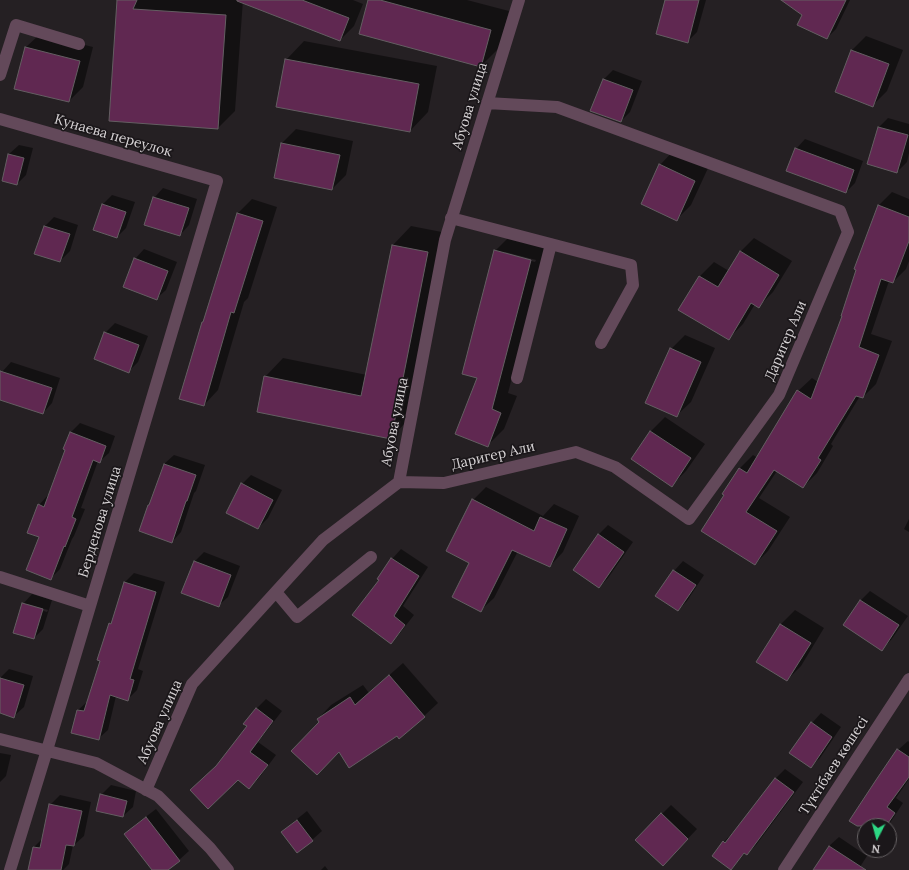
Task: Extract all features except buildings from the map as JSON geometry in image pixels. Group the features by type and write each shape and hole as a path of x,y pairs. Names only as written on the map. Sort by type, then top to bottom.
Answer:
{"street":[{"name":"Абуова улица","path":"146,790 192,684 324,540 399,482 444,240 519,0"},
{"path":"0,75 16,25 79,44"},
{"name":"Даригер Али","path":"399,482 444,483 576,452 615,467 689,519 779,395 848,232 840,211 556,107 487,103"},
{"name":"Кунаева переулок","path":"0,119 217,181"},
{"name":"Берденова улица","path":"10,870 217,181"},
{"path":"451,218 631,265 633,285 601,343"},
{"path":"517,378 551,244"},
{"path":"276,592 297,617 371,557"},
{"path":"0,577 90,606"},
{"name":"Түктібаев көшесі","path":"784,870 909,679"},
{"path":"0,739 96,763 158,796 210,848 228,870"}]}
